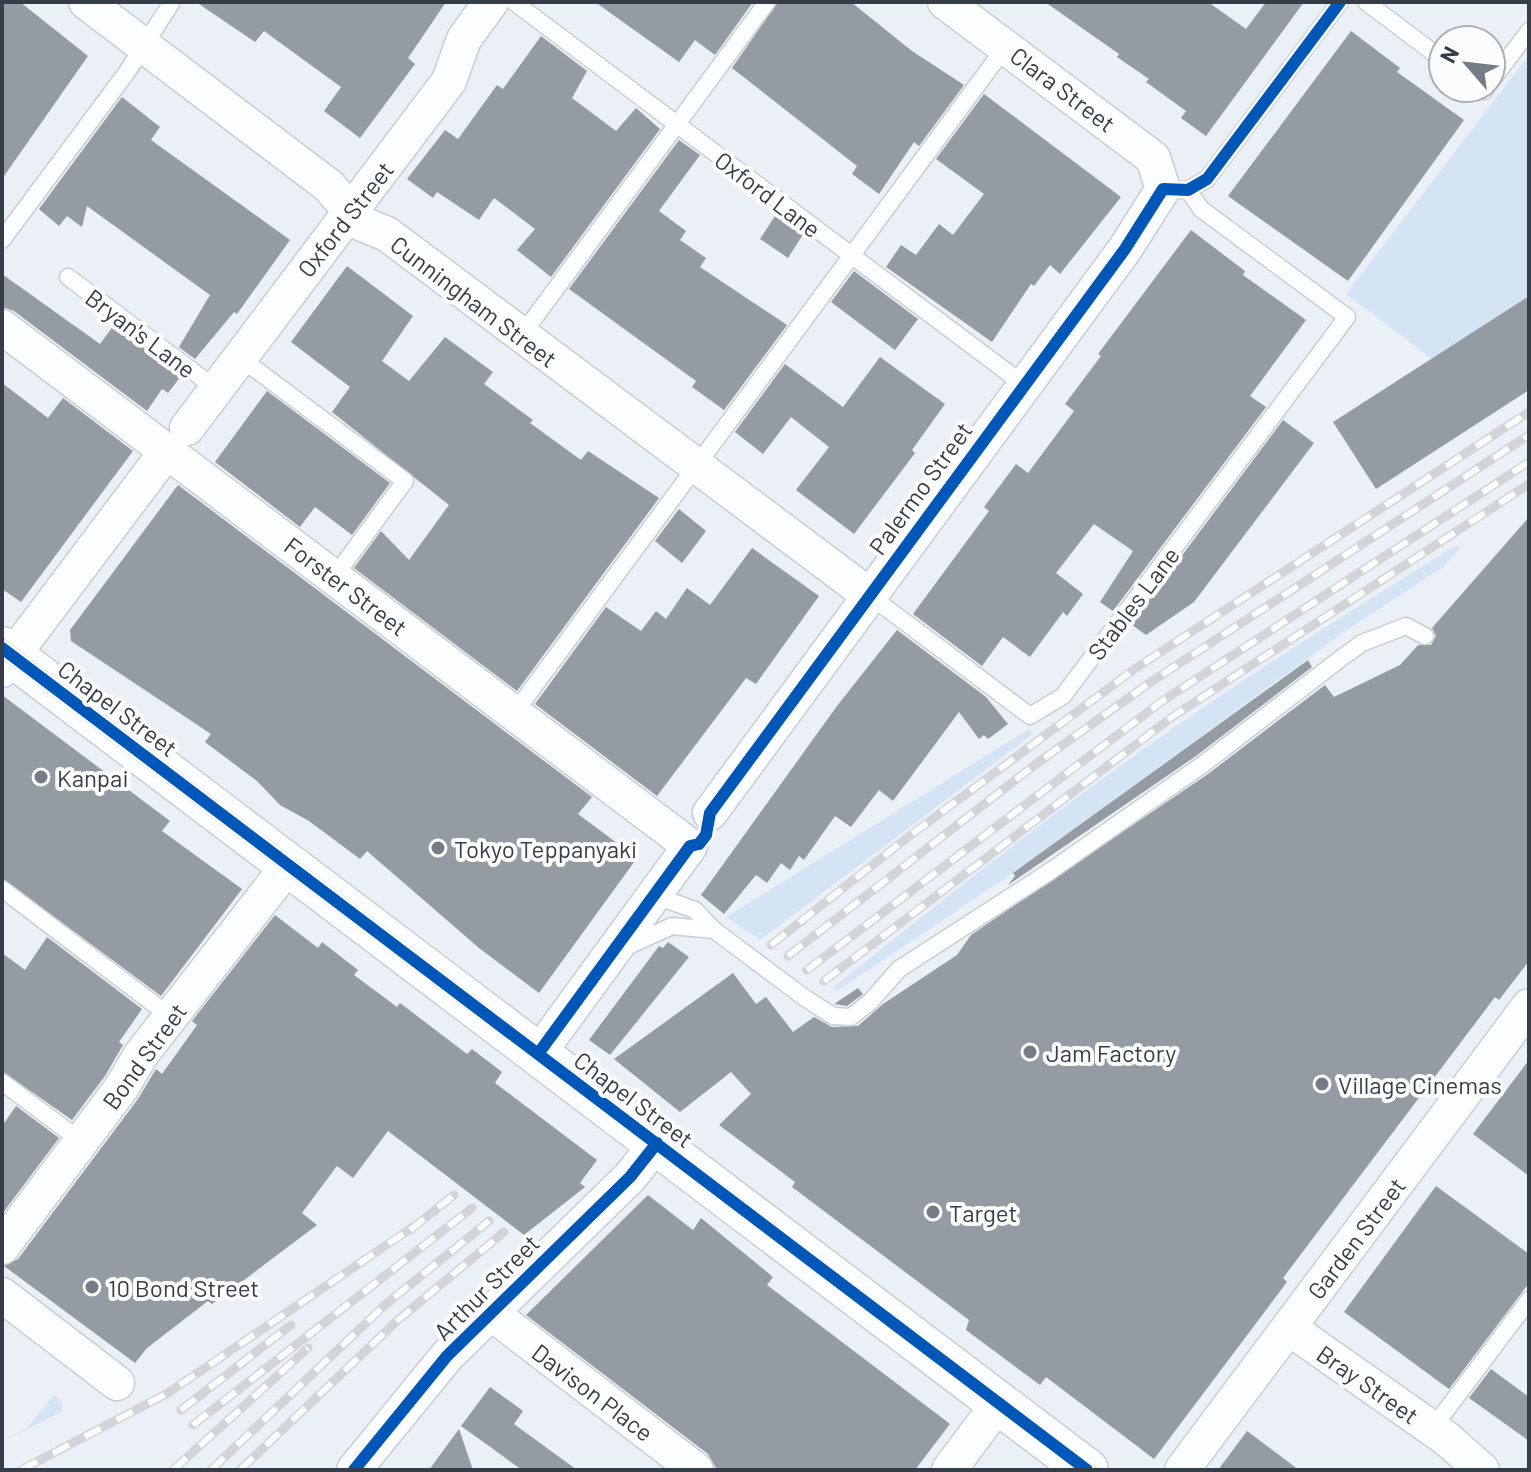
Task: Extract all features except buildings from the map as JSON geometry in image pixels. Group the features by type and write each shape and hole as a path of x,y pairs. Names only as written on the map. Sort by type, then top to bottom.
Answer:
{"street":[{"name":"Cunningham Street","path":"86,2 329,186 360,223 387,234 869,595"},
{"name":"Oxford Street","path":"6,658 177,440 449,81 464,39 491,2"},
{"name":"Clara Street","path":"945,2 1153,158 1176,190"},
{"name":"Palermo Street","path":"710,813 1023,384 1125,249 1176,190"},
{"name":"Forster Street","path":"2,327 177,440 334,577 690,846 653,895"},
{"name":"Chapel Street","path":"6,658 657,1143 1087,1470"},
{"name":"Bond Street","path":"2,1247 171,1017 288,866"},
{"path":"538,1054 653,895"},
{"name":"Garden Street","path":"1182,1470 1529,1006"},
{"name":"Arthur Street","path":"354,1470 408,1401 491,1313 630,1177 657,1143"},
{"path":"2,1295 117,1383"},
{"name":"Davison Place","path":"491,1313 696,1470"},
{"name":"Bray Street","path":"1289,1328 1439,1434 1482,1470"},
{"path":"949,1470 999,1403"},
{"name":"Bray Street","path":"1439,1434 1505,1470"}],"lane":[{"path":"2,240 172,2"},
{"name":"Oxford Lane","path":"514,2 1023,384"},
{"path":"521,336 767,2"},
{"path":"1176,190 1200,185 1215,170 1340,2"},
{"path":"1366,2 1427,48"},
{"path":"1507,60 1529,31"},
{"path":"515,712 1006,46"},
{"name":"Clara Street","path":"1176,190 1347,317"},
{"name":"Bryan's Lane","path":"68,277 215,388"},
{"name":"Stables Lane","path":"869,595 1030,716 1063,696 1347,317"},
{"path":"239,357 405,481 334,577"},
{"path":"653,895 695,910 714,930 828,1013 851,1017 871,1001 899,969 1049,872 1176,783 1362,643 1406,626 1425,636"},
{"path":"2,889 171,1017"},
{"path":"610,955 672,926 714,930"},
{"path":"2,1082 81,1141"},
{"path":"1439,1434 1529,1300"}],"shaded area":[{"path":"1529,55 1529,296 1432,359 1346,294 1491,104 1507,104 1507,84"},
{"path":"1457,545 1460,548 1443,567 1344,632 1013,873 837,991 833,988 1101,779 1258,671"},
{"path":"1029,729 1033,734 760,940 726,917"},
{"path":"55,1394 63,1405 61,1412 2,1442 27,1428"}],"tram line":[{"path":"2,638 1099,1470"},
{"path":"2,658 1076,1470"}],"railway":[{"path":"771,945 908,837 1136,668 1529,412"},
{"path":"788,956 1036,764 1148,684 1529,435"},
{"path":"807,970 1161,702 1529,462"},
{"path":"824,981 1172,717 1529,484"},
{"path":"410,1230 454,1195"},
{"path":"193,1425 472,1208"},
{"path":"211,1470 386,1304 489,1221"},
{"path":"21,1470 168,1393 419,1223"},
{"path":"240,1470 398,1320 504,1232"},
{"path":"181,1410 291,1325"},
{"path":"173,1470 308,1348"}],"cycle path":[{"path":"538,1054 690,846 699,844 706,835 710,813 1125,249 1163,189 1188,190 1207,179 1340,2"},
{"path":"2,648 1087,1470"},
{"path":"354,1470 447,1356 630,1177 657,1143"}],"place":[{"name":"Kanpai","path":"41,777"},
{"name":"Tokyo Teppanyaki","path":"438,848"},
{"name":"Jam Factory","path":"1030,1052"},
{"name":"Village Cinemas","path":"1322,1084"},
{"name":"Target","path":"933,1212"},
{"name":"10 Bond Street","path":"92,1287"}]}
